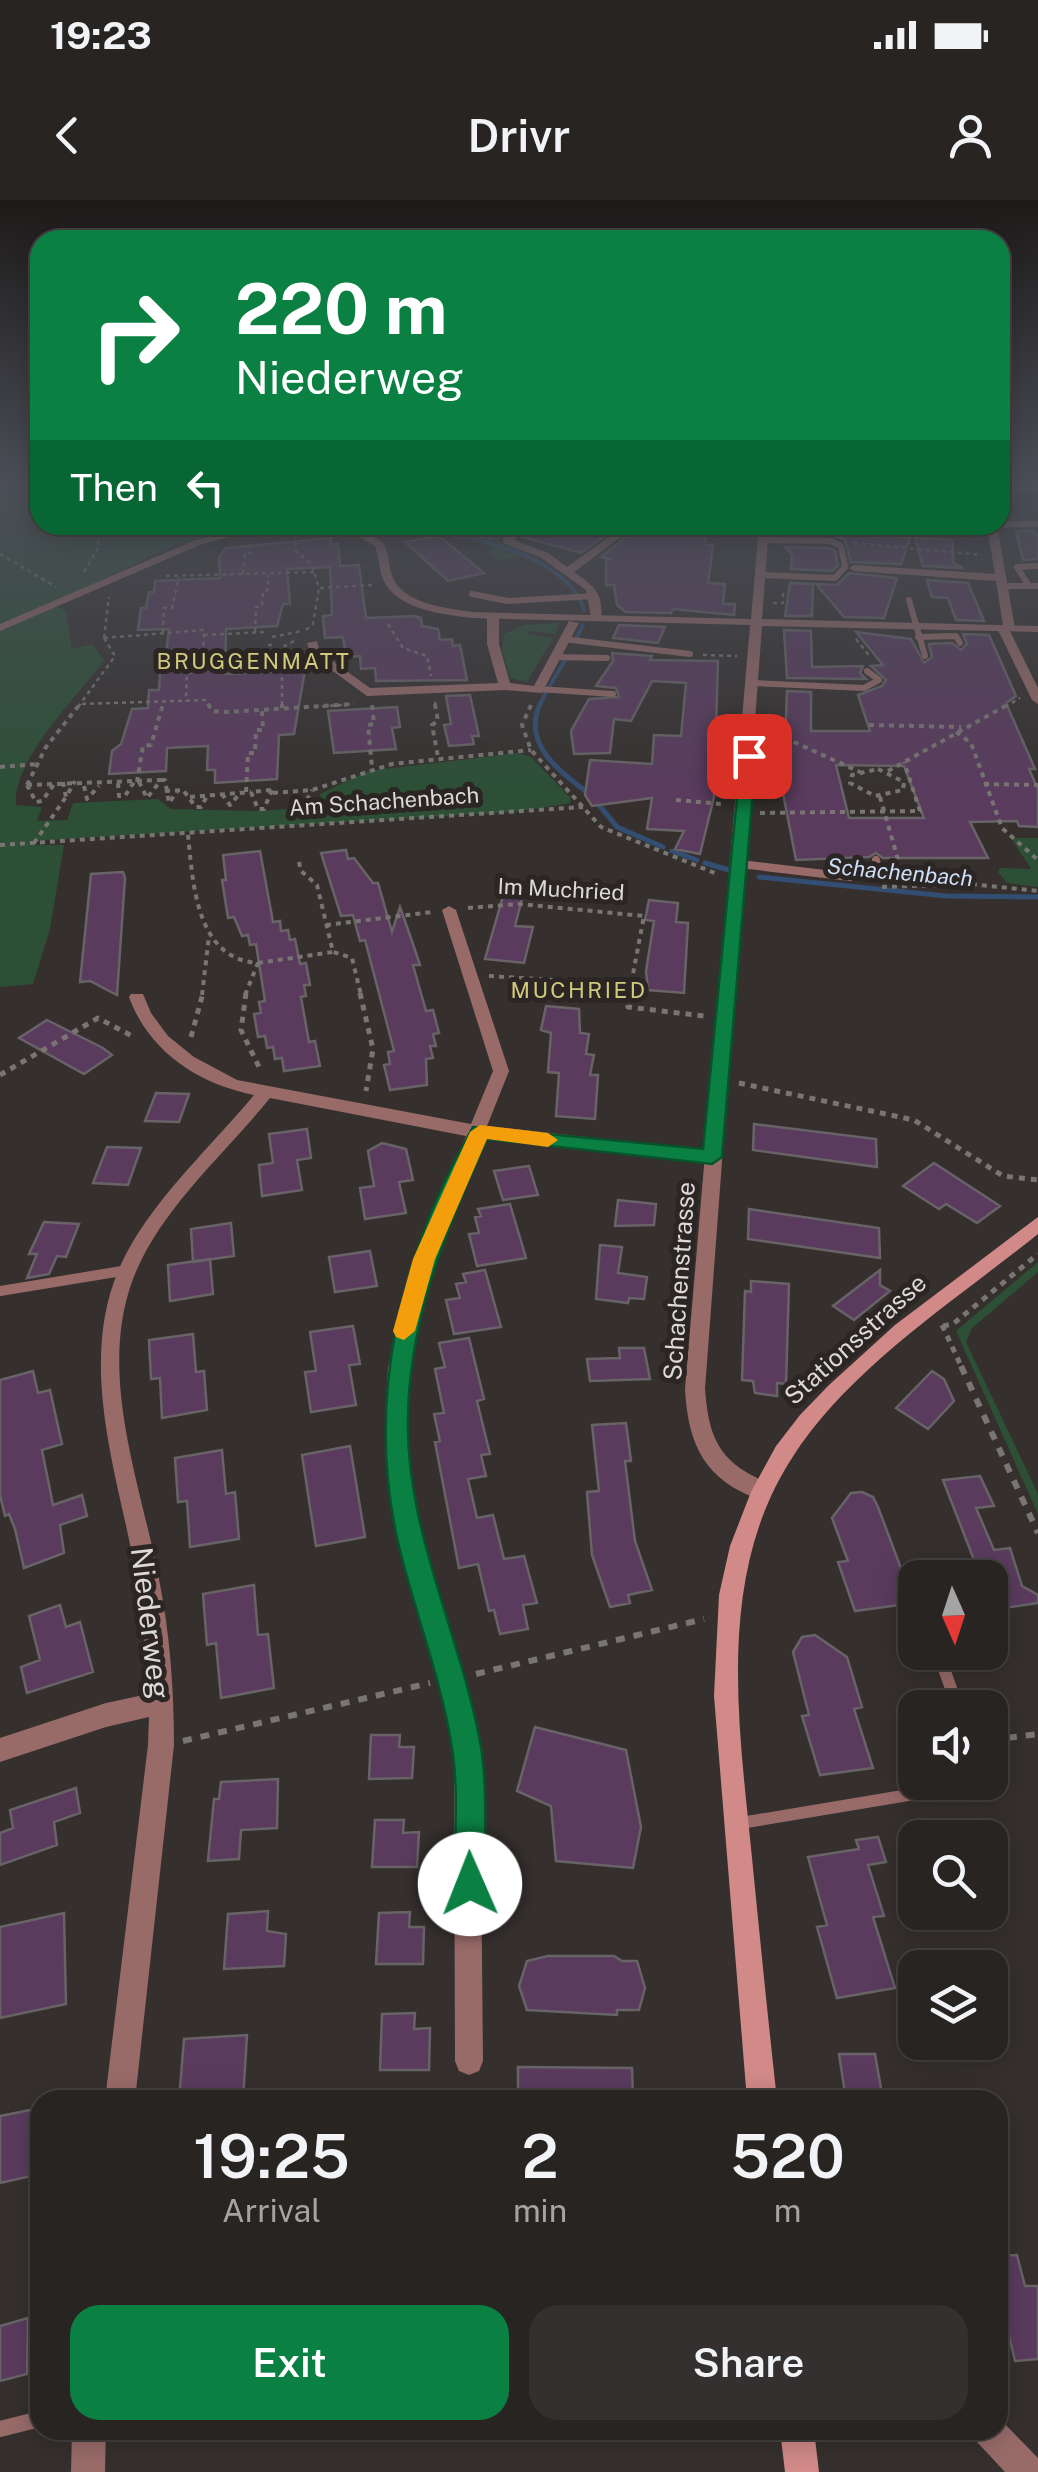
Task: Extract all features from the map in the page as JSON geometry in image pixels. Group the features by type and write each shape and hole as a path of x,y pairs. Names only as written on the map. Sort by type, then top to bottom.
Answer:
{"main road":[{"name":"Stationsstrasse","path":"761,2090 724,1704 726,1623 736,1559 761,1491 786,1449 830,1399 936,1319 1038,1224"},
{"path":"799,2440 802,2472"}],"street":[{"path":"0,628 93,588"},
{"path":"396,588 431,607 494,617 757,621 917,631 1038,629"},
{"path":"584,588 592,596 596,618"},
{"name":"Schachenstrasse","path":"759,588 740,871 722,1018 696,1409 708,1455 721,1470 761,1491"},
{"path":"1003,588 1006,628 1038,700"},
{"path":"494,617 493,644 505,686"},
{"path":"313,643 314,653 367,692 505,686 538,690 574,624"},
{"path":"450,910 501,1071 480,1132 417,1278 401,1352 396,1422 411,1542 452,1679 467,1751 469,2061"},
{"path":"137,997 144,1021 180,1056 220,1079 480,1132 712,1157"},
{"name":"Niederweg","path":"121,2090 161,1745 162,1702 159,1645 109,1353 112,1316 128,1270 174,1200 266,1086"},
{"path":"0,1750 106,1715 162,1702"},
{"path":"88,2472 89,2440"},
{"path":"998,2440 1028,2472"}],"lane":[{"path":"472,594 508,601 592,596"},
{"path":"909,600 924,656"},
{"path":"917,631 956,636 960,644"},
{"path":"563,639 690,654"},
{"path":"554,657 607,658"},
{"path":"754,683 853,689 876,685 876,675 867,671"},
{"path":"538,690 603,697 613,694"},
{"path":"740,871 850,877 878,870 876,860"},
{"path":"0,1291 128,1270"},
{"path":"736,1824 898,1797"},
{"path":"0,2430 30,2422"}],"path":[{"path":"56,604 62,589 59,588"},
{"path":"27,785 46,746 82,704 115,656 104,638 110,588"},
{"path":"163,633 164,608 172,608 174,592 180,592 179,588"},
{"path":"252,641 256,607 262,606 263,592 268,588"},
{"path":"281,648 313,624 319,588"},
{"path":"388,624 402,648 427,656 432,677"},
{"path":"104,638 204,630 203,654 197,654 194,673 187,673 186,701"},
{"path":"276,645 274,637 305,631"},
{"path":"204,635 266,632"},
{"path":"850,632 876,664"},
{"path":"268,645 281,648 282,654 267,655 268,661 280,660 282,708"},
{"path":"690,654 729,657 754,653"},
{"path":"538,690 522,725 530,750 612,835 740,871"},
{"path":"372,768 368,725 374,724 374,698"},
{"path":"82,704 206,700 212,712 343,705"},
{"path":"118,783 119,796 124,796 137,782 143,746 151,745 163,703"},
{"path":"904,783 903,790 894,795 867,794 850,783 852,774 888,771 1003,706"},
{"path":"262,710 263,730 256,730 256,752 248,753 246,792 258,809 264,809 273,792"},
{"path":"438,721 432,725 438,757"},
{"path":"869,725 966,727"},
{"path":"956,732 971,744 1002,828 1038,860"},
{"path":"750,733 783,737 860,772"},
{"path":"165,791 178,790 190,796 312,790 372,768 438,757 530,750"},
{"path":"760,813 920,811 904,762"},
{"path":"0,767 38,764"},
{"path":"888,771 904,783 912,783"},
{"path":"137,782 148,798 161,780"},
{"path":"27,785 75,781 84,786 165,780 169,803 174,802 178,790"},
{"path":"34,842 75,781"},
{"path":"62,782 66,797"},
{"path":"27,785 36,802 42,801 55,783"},
{"path":"984,784 1038,785"},
{"path":"84,786 87,799 99,785"},
{"path":"305,797 312,790"},
{"path":"222,794 234,804 246,792"},
{"path":"190,796 196,807 201,807 208,795"},
{"path":"676,800 745,805"},
{"name":"Am Schachenbach","path":"0,846 583,807"},
{"path":"188,835 198,922 209,936 248,963 333,952 352,958 374,1049 364,1104"},
{"path":"299,862 301,870 318,885 333,952"},
{"path":"893,879 904,888"},
{"name":"Im Muchried","path":"450,910 519,904 644,916 630,995"},
{"path":"326,925 450,910"},
{"path":"188,1050 204,988 209,936"},
{"path":"258,963 237,1010 244,1048 266,1086"},
{"path":"480,977 508,974 617,984 630,995 628,1008 722,1018"},
{"path":"0,1075 98,1018 150,1045"},
{"path":"739,1083 914,1120 994,1172 1012,1179 1038,1180"},
{"name":"Stationsstrasse","path":"936,1319 953,1324 1038,1254"},
{"path":"936,1319 1038,1534"},
{"path":"470,1675 700,1619"},
{"path":"204,1736 422,1685"},
{"path":"1008,1738 1038,1734"}],"green space":[{"path":"0,588 85,588 52,604 66,611 72,649 93,644 104,661 48,730 24,769 16,805 42,807 37,821 67,820 73,803 158,799 171,809 256,811 322,807 320,794 368,771 518,753 531,757 570,797 571,803 515,812 30,841 30,845 64,845 50,929 33,984 0,987"},
{"path":"559,623 556,634 530,631 528,634 553,638 527,682 510,678 502,650 504,634 524,625"},
{"path":"1011,838 1038,838 1038,887 1007,883 998,872 1000,868 1031,869"},
{"path":"1038,1262 1038,1272 972,1328 966,1342 1038,1494 1038,1514 956,1331"}],"building":[{"path":"154,588 289,588 290,604 283,604 277,626 226,629 225,674 305,670 294,734 279,735 277,779 215,783 215,770 207,770 208,746 167,748 166,771 109,774 112,751 121,744 132,709 148,708 149,690 159,690 160,674 164,671 169,629 138,630 141,608 146,608 149,592"},
{"path":"331,588 362,588 366,618 415,616 421,618 422,626 438,629 440,640 452,639 453,646 460,645 467,680 376,681 375,668 361,669 360,656 346,657 343,637 325,638 323,616 332,615"},
{"path":"614,588 725,588 723,604 735,604 734,615 673,609 671,613 626,612 617,605"},
{"path":"789,588 813,588 812,616 785,616"},
{"path":"819,588 894,588 884,618 844,617"},
{"path":"929,588 970,588 984,621 956,620 948,598 932,597"},
{"path":"619,625 665,627 658,643 613,638"},
{"path":"784,630 811,631 812,667 863,666 860,673 866,679 787,678"},
{"path":"856,632 911,639 924,663 932,657 929,644 952,643 961,650 967,644 963,634 989,635 1016,696 1006,703 1035,769 1029,769 1038,789 1038,827 1019,826 1017,821 970,822 988,858 883,858 876,853 869,857 796,860 774,747 785,742 787,691 811,692 811,731 870,731 858,695 882,686 886,680 871,666 883,665","holes":["836,765 904,766 924,818 849,818"]},
{"path":"612,653 652,656 650,660 718,661 714,797 700,854 675,849 684,831 647,829 652,798 592,806 585,795 590,760 652,764 654,735 681,736 686,683 652,681 631,721 614,719 610,753 574,754 571,731 589,699 619,697 616,688 596,686 613,661"},
{"path":"470,695 479,736 472,736 474,744 449,746 444,725 451,724 446,696"},
{"path":"397,707 400,727 392,728 396,749 334,753 328,711"},
{"path":"346,850 348,859 354,858 373,883 378,883 392,932 400,907 413,944 420,965 413,965 426,1011 433,1010 439,1033 433,1034 436,1046 430,1046 433,1058 426,1059 427,1085 390,1090 384,1065 390,1064 388,1052 394,1051 365,940 360,941 353,915 341,916 321,853"},
{"path":"260,851 273,922 280,921 281,931 288,930 290,940 295,939 300,964 306,963 310,985 304,985 306,996 301,997 309,1042 315,1041 320,1066 284,1071 282,1058 275,1059 265,1036 258,1037 254,1014 261,1013 259,1002 265,1001 256,944 250,945 248,935 242,936 234,917 228,918 222,880 226,880 223,855"},
{"path":"123,872 117,995 90,981 80,982 91,874"},
{"path":"507,882 525,887 515,926 533,927 524,963 485,959"},
{"path":"649,900 678,903 676,922 688,923 684,993 648,990 646,971 654,921 645,920"},
{"path":"546,1006 579,1009 580,1033 589,1034 586,1054 594,1055 590,1075 598,1075 595,1119 556,1116 559,1073 548,1072 551,1033 541,1030"},
{"path":"47,1020 112,1055 84,1074 19,1038"},
{"path":"156,1093 189,1094 179,1122 145,1121"},
{"path":"754,1124 876,1139 877,1167 753,1150"},
{"path":"307,1129 311,1158 297,1160 302,1190 262,1196 259,1165 273,1163 269,1134"},
{"path":"382,1143 406,1149 413,1180 399,1182 406,1213 365,1219 360,1188 374,1186 368,1151"},
{"path":"107,1147 141,1148 128,1185 93,1183"},
{"path":"934,1163 1000,1206 977,1223 946,1204 939,1209 903,1186"},
{"path":"529,1166 538,1195 503,1200 494,1171"},
{"path":"618,1200 656,1204 654,1225 615,1226"},
{"path":"510,1204 526,1258 477,1266 469,1234 479,1233 475,1217 481,1216 478,1209"},
{"path":"749,1209 879,1228 880,1258 748,1239"},
{"path":"44,1222 79,1224 66,1257 57,1256 49,1274 27,1278 37,1254 29,1254"},
{"path":"231,1223 234,1256 193,1262 191,1229"},
{"path":"600,1245 622,1247 618,1273 647,1277 644,1299 629,1298 628,1303 596,1299"},
{"path":"370,1251 377,1286 335,1292 329,1257"},
{"path":"210,1259 213,1294 170,1301 168,1265"},
{"path":"485,1270 501,1327 454,1334 446,1300 460,1298 456,1284 466,1282 463,1274"},
{"path":"880,1270 880,1285 890,1291 854,1320 833,1306"},
{"path":"751,1281 789,1284 786,1384 777,1383 777,1396 755,1393 753,1381 742,1380 745,1291 751,1292"},
{"path":"353,1326 360,1364 349,1365 356,1405 311,1412 305,1372 316,1371 310,1332"},
{"path":"193,1334 196,1372 204,1371 207,1410 162,1418 160,1378 151,1379 149,1340"},
{"path":"469,1338 484,1399 477,1401 490,1454 481,1455 486,1476 468,1479 477,1518 493,1515 504,1559 524,1556 537,1603 523,1605 528,1629 500,1634 494,1610 489,1611 478,1564 459,1568 435,1442 440,1441 434,1414 444,1413 435,1369 445,1367 439,1343"},
{"path":"619,1348 644,1348 650,1379 590,1381 587,1359 620,1358"},
{"path":"33,1371 38,1393 50,1390 62,1444 42,1450 53,1505 82,1495 87,1516 60,1525 64,1553 24,1568 15,1529 9,1514 5,1516 0,1495 0,1380"},
{"path":"932,1371 944,1379 954,1401 928,1429 896,1408"},
{"path":"626,1423 631,1461 625,1461 635,1541 652,1590 628,1595 630,1603 610,1607 592,1555 587,1492 599,1491 592,1425"},
{"path":"350,1446 365,1537 316,1546 302,1455"},
{"path":"222,1450 226,1494 235,1492 239,1539 190,1547 187,1501 178,1502 175,1458"},
{"path":"980,1476 994,1506 976,1508 994,1550 1010,1548 1022,1586 1038,1595 1038,1603 1008,1607 1008,1560 974,1560 943,1480"},
{"path":"851,1493 873,1497 878,1507 898,1560 898,1605 855,1611 838,1562 848,1561 832,1518"},
{"path":"254,1585 258,1635 268,1634 274,1688 221,1698 216,1643 207,1645 203,1594"},
{"path":"60,1605 66,1627 80,1622 93,1672 27,1693 21,1667 40,1660 29,1616"},
{"path":"815,1635 847,1657 862,1707 854,1709 873,1768 820,1775 802,1716 809,1715 793,1652 802,1637"},
{"path":"535,1727 626,1750 641,1827 633,1868 556,1861 551,1806 517,1791"},
{"path":"371,1735 400,1735 399,1747 414,1747 412,1778 369,1779"},
{"path":"278,1779 277,1828 241,1830 239,1859 208,1861 214,1799 219,1799 221,1782"},
{"path":"76,1788 80,1813 54,1822 57,1845 0,1865 0,1833 13,1828 10,1810"},
{"path":"375,1820 404,1820 403,1833 419,1832 417,1867 372,1867"},
{"path":"878,1837 886,1862 868,1865 884,1916 873,1917 895,1988 837,1998 817,1927 827,1925 808,1857 859,1849 856,1840"},
{"path":"268,1911 267,1931 286,1934 284,1966 224,1969 228,1914"},
{"path":"410,1912 409,1927 424,1927 423,1964 376,1964 379,1913"},
{"path":"64,1913 66,2004 0,2018 0,1927"},
{"path":"548,1956 614,1956 622,1961 637,1961 645,1988 639,2010 617,2010 617,2015 527,2010 519,1986 527,1961"},
{"path":"415,2013 414,2029 430,2028 429,2070 380,2070 382,2014"},
{"path":"247,2035 244,2090 180,2090 184,2039"},
{"path":"839,2054 875,2054 881,2090 844,2090"},
{"path":"518,2067 632,2068 633,2090 518,2090"},
{"path":"30,2110 30,2176 0,2183 0,2116"},
{"path":"1008,2255 1017,2255 1025,2286 1038,2286 1038,2359 1015,2361 1008,2332"},
{"path":"28,2318 27,2374 0,2381 0,2326"}],"waterway":[{"name":"Schachenbach","path":"571,588 584,610"},
{"name":"Schachenbach","path":"576,639 583,625"},
{"name":"Schachenbach","path":"548,689 565,660"},
{"name":"Schachenbach","path":"539,706 546,692"},
{"name":"Schachenbach","path":"539,706 536,733 548,758 593,797"},
{"name":"Schachenbach","path":"599,805 617,827 663,847"},
{"name":"Schachenbach","path":"672,851 697,860"},
{"name":"Schachenbach","path":"705,863 729,870"},
{"name":"Schachenbach","path":"759,877 946,896 1038,897"}],"slow traffic":[{"path":"404,1331 424,1259 480,1132 548,1140"}],"district":[{"name":"BRUGGENMATT","path":"254,661"},
{"name":"MUCHRIED","path":"579,990"}],"route":[{"path":"470,1884 467,1751 452,1679 411,1542 400,1480 396,1422 398,1369 406,1319 432,1240 480,1132 712,1157 749,756"}]}
